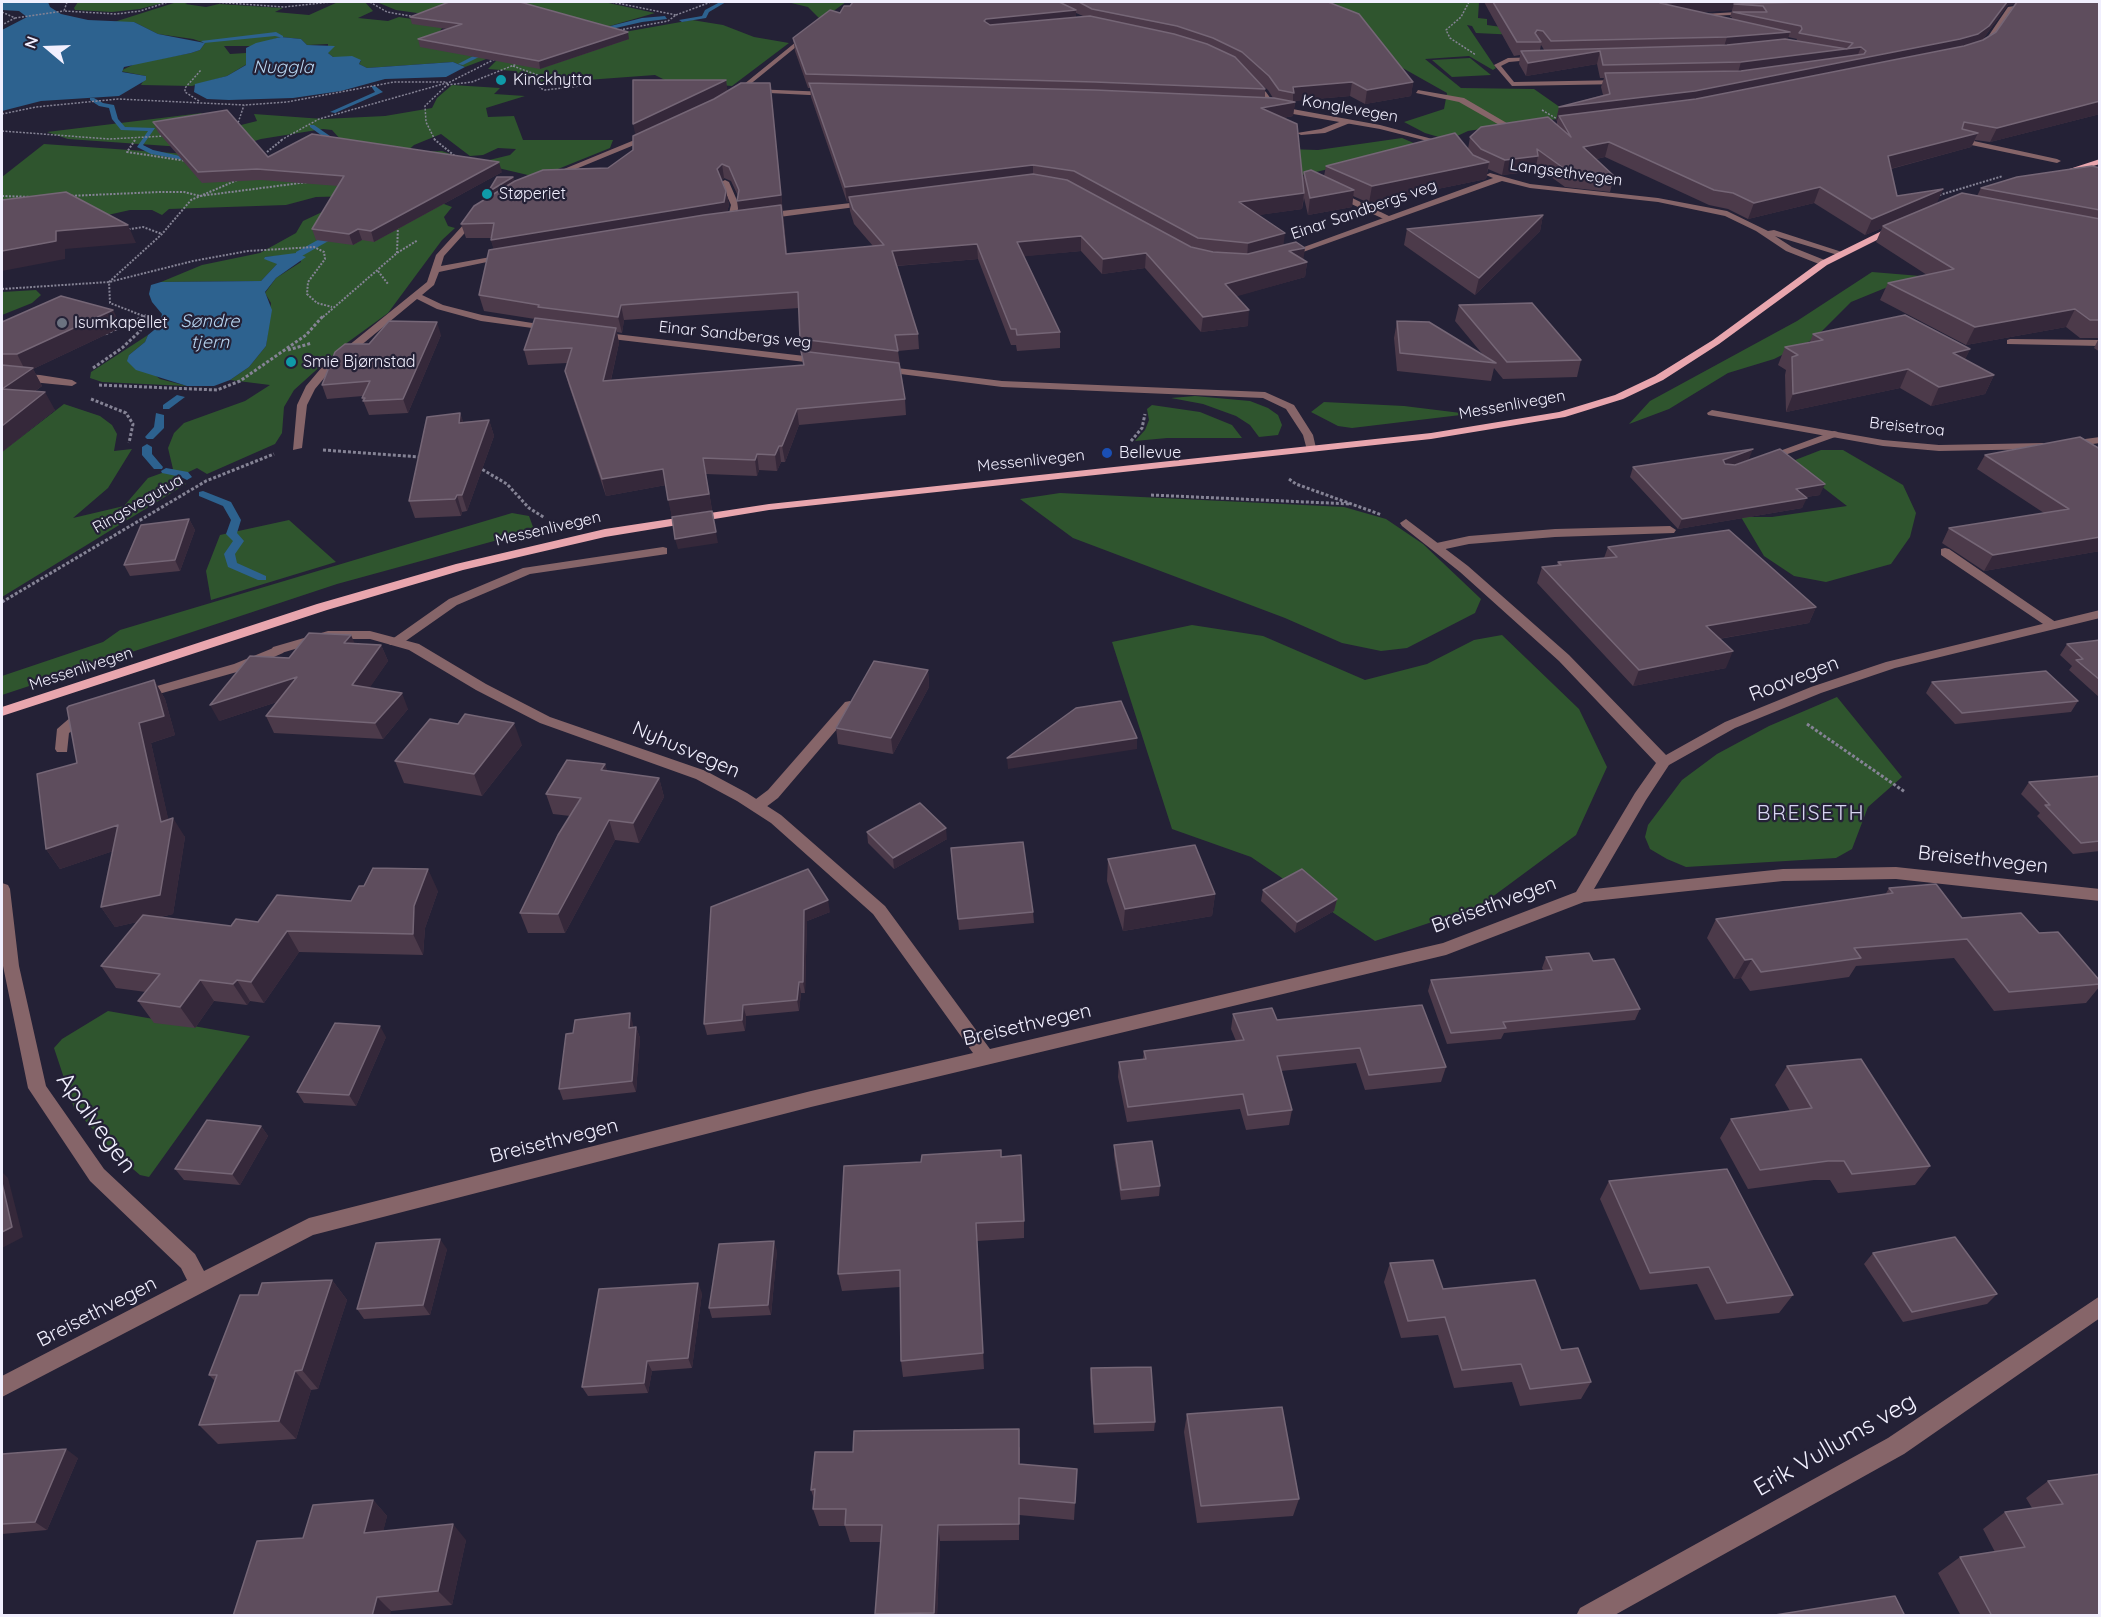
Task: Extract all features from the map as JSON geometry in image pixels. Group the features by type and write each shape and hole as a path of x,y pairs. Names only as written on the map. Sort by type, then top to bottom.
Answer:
{"main road":[{"path":"2047,177 2100,161"},
{"name":"Messenlivegen","path":"2,712 322,606 556,543 686,518 1502,426 1561,415 1619,397 1659,378 1716,342 1824,263 1907,222"}],"street":[{"path":"1968,52 1987,42 2010,8 2050,2"},
{"path":"1736,22 1698,23 1682,17 1764,11"},
{"path":"722,102 741,91 816,29"},
{"path":"1542,52 1547,59 1508,60 1497,65 1512,84 1627,82"},
{"name":"Konglevegen","path":"1243,74 1264,93 1272,108 1347,121 1452,145"},
{"path":"741,91 835,94"},
{"path":"1418,92 1461,100 1513,129"},
{"path":"1263,108 1272,108"},
{"path":"1301,132 1322,131 1347,121"},
{"name":"Langsethvegen","path":"1499,131 1524,128"},
{"path":"545,179 661,132"},
{"path":"1960,140 2057,161"},
{"name":"Langsethvegen","path":"1482,172 1499,179 1567,192 1658,200 1727,214 1759,229 1789,249 1824,263"},
{"name":"Einar Sandbergs veg","path":"1279,258 1499,179"},
{"path":"725,182 735,205 727,221 741,219"},
{"path":"1331,191 1391,219"},
{"path":"750,218 876,202"},
{"path":"297,448 302,405 310,388 326,369 430,284 440,255 483,211"},
{"name":"Langsethvegen","path":"1759,229 1841,253"},
{"path":"436,270 518,255"},
{"path":"418,296 440,307 481,318 560,330"},
{"name":"Einar Sandbergs veg","path":"588,334 838,363"},
{"path":"2010,342 2100,343"},
{"path":"867,367 1002,384 1265,395 1290,406 1308,435 1311,448"},
{"path":"2,376 72,383"},
{"name":"Breisetroa","path":"1712,413 1883,443 1939,448 2004,449 2100,441"},
{"path":"1755,462 1834,434"},
{"path":"1406,523 1564,658 1664,762"},
{"path":"1436,547 1469,540 1545,534 1670,530"},
{"path":"394,642 453,602 527,571 663,551"},
{"path":"1945,552 2054,625"},
{"name":"Roavegen","path":"1582,896 1640,797 1664,762 1730,725 1891,665 2100,614"},
{"name":"Nyhusvegen","path":"132,698 239,667 278,650 328,635 370,635 414,647 481,687 545,720 701,775 776,819 829,863 879,910 986,1058"},
{"path":"757,807 773,794 850,705"},
{"path":"62,749 62,732 76,719 102,708"},
{"name":"Breisethvegen","path":"2,1387 309,1227 811,1099 1446,949 1582,896 1783,875 1886,873 2100,895"},
{"name":"Apalvegen","path":"2,889 11,966 37,1088 97,1175 188,1262 200,1284"},
{"name":"Erik Vullums veg","path":"1588,1616 1896,1446 2100,1306"}],"path":[{"path":"64,11 67,2"},
{"path":"2,26 15,18 64,11 127,14 168,2"},
{"path":"215,2 284,7 331,2"},
{"path":"370,2 378,9 387,12 426,19"},
{"path":"612,2 676,15"},
{"path":"612,31 668,21 676,15 711,2"},
{"path":"1469,2 1461,17 1446,30 1450,38 1478,56 1503,62"},
{"path":"2,12 15,18"},
{"path":"462,163 434,140 426,122 425,106 450,82 496,58"},
{"path":"446,85 472,82 526,60"},
{"path":"513,65 540,76 540,88 545,90 581,86"},
{"path":"200,102 185,92 185,88 201,70"},
{"path":"2,114 36,107 118,99 244,105 311,99 394,82 450,82"},
{"path":"267,152 285,137 319,119 450,82"},
{"path":"229,126 238,123 244,105"},
{"path":"2,131 135,140 174,136"},
{"path":"135,140 127,152 193,162"},
{"path":"109,282 162,234 182,207 200,196 239,181 247,172"},
{"path":"1929,197 2003,176"},
{"path":"63,196 184,192 200,196 310,182"},
{"path":"2,196 42,197"},
{"path":"397,253 399,217"},
{"path":"120,228 135,227 162,234"},
{"path":"125,230 135,227"},
{"path":"72,383 176,391 217,390 240,381 306,335 333,307 397,253 422,237"},
{"path":"2,290 109,282 193,261 274,248 314,247 324,252 325,259 308,282 307,294 317,303 333,307"},
{"path":"107,311 110,303 109,282"},
{"path":"110,303 146,316"},
{"path":"72,383 122,348 140,331 146,316"},
{"path":"101,334 111,333 146,316"},
{"path":"72,383 98,404 126,413 133,424 129,443"},
{"path":"1126,447 1145,422 1145,389"},
{"name":"Ringsvegutua","path":"2,602 206,481 268,455 297,448 428,458"},
{"path":"476,466 492,473 507,484 529,508 546,519 554,529 556,543"},
{"path":"1283,475 1296,484 1406,523"},
{"path":"1145,495 1351,504"},
{"path":"1779,705 1905,792"}],"green space":[{"path":"78,2 166,2 140,9 112,12 75,10"},
{"path":"177,2 190,2 185,4 206,7 219,4 283,8 275,12 309,15 338,2 365,2 373,11 358,18 388,21 399,17 445,24 437,35 489,58 465,67 453,62 367,68 359,64 361,61 333,57 328,53 328,44 307,45 301,39 281,37 251,46 224,46 230,54 246,53 247,64 227,76 192,86 141,85 146,76 120,71 137,63 191,53 200,50 205,43 158,34 134,22 114,22"},
{"path":"604,2 655,13 596,30 487,23 396,10 379,3"},
{"path":"787,2 846,2 821,20 808,7"},
{"path":"1479,2 1478,18 1487,19 1487,25 1579,38 1476,33 1472,26 1467,25 1496,68 1493,70 1469,56 1425,59 1461,88 1534,89 1564,110 1648,110 1519,123 1468,131 1455,137 1442,138 1425,133 1404,122 1444,109 1447,93 1392,62 1304,4"},
{"path":"692,20 723,25 754,37 789,43 732,86 667,81 655,75 532,84 514,71 488,69 496,61 551,45"},
{"path":"1470,58 1491,75 1452,77 1432,60"},
{"path":"452,85 500,88 494,94 525,96 486,108 488,117 514,116 523,140 613,140 610,148 553,171 532,176 477,163 510,155 516,149 498,148 483,155 470,156 441,134 414,145 405,153 442,151 453,155 436,201 452,207 444,217 448,226 455,228 442,240 388,313 344,345 294,390 284,407 282,433 275,444 207,474 197,468 178,477 186,484 2,597 2,452 64,404 100,416 112,425 117,434 114,451 132,449 108,488 73,518 124,506 148,478 173,469 168,448 174,433 184,423 245,401 270,385 230,380 249,367 266,346 271,303 265,293 276,278 301,262 299,254 265,257 265,259 278,263 261,281 161,282 202,265 260,253 296,233 303,221 356,196 316,197 286,205 169,209 162,215 152,210 130,210 90,219 2,219 2,177 44,144 215,156 245,167 341,140 332,130 323,129 261,139 225,150 68,139 47,132 202,113 196,121 233,127 257,121 254,114 323,119 385,116 432,108 437,98"},
{"path":"1402,138 1423,147 1303,175 1227,206 1254,148 1318,150"},
{"path":"2042,228 2099,239 2099,241 2075,242 2099,273 2099,292 2090,297 2014,290 1895,284 1851,302 1814,339 1774,359 1728,373 1669,409 1629,424 1650,401 1797,321 1872,272 1993,282 2071,278 2064,248 2024,231"},
{"path":"36,290 41,295 32,303 2,315 2,292"},
{"path":"148,335 145,342 129,355 160,379 187,386 102,382 90,378 91,372"},
{"path":"1195,396 1250,401 1268,408 1278,415 1282,425 1278,435 1259,437 1250,425 1236,416 1203,404 1171,398"},
{"path":"1324,402 1404,406 1469,414 1352,428 1338,426 1311,412"},
{"path":"1152,405 1200,412 1232,425 1242,438 1167,438 1135,441 1145,430 1149,420 1147,409"},
{"path":"1821,450 1843,450 1903,485 1916,513 1910,537 1891,564 1826,582 1794,576 1764,556 1741,517 1772,517 1847,506 1790,462"},
{"path":"1060,493 1344,507 1386,519 1423,544 1481,599 1475,613 1407,648 1381,651 1342,643 1285,618 1073,538 1020,499"},
{"path":"512,513 529,516 533,527 516,535 337,584 2,695 2,676 103,642 120,630"},
{"path":"289,520 336,562 211,600 206,571 220,535"},
{"path":"1192,625 1263,636 1365,680 1427,664 1474,640 1502,635 1579,709 1607,767 1576,835 1480,906 1375,941 1251,857 1172,829 1112,642"},
{"path":"1837,697 1902,777 1868,807 1852,849 1836,858 1686,867 1650,849 1645,837 1648,825 1682,780 1717,754 1769,726"},
{"path":"108,1011 250,1036 149,1177 140,1175 113,1152 74,1108 54,1048 62,1039"}],"water":[{"path":"2,2 48,2 50,7 61,14 88,20 134,22 158,34 205,43 200,50 191,53 124,67 122,72 146,76 146,80 119,96 41,101 2,111 2,30 27,17 19,11 2,10"},
{"name":"Nuggla","path":"281,37 301,39 307,45 335,46 328,53 333,57 352,56 361,60 359,64 367,68 453,62 465,67 446,77 385,79 341,91 293,98 207,99 194,92 195,84 227,76 246,65 246,48"},
{"name":"Søndre tjern","path":"296,253 306,257 276,278 265,292 272,310 266,346 249,367 230,380 214,386 187,386 136,370 127,361 129,355 159,326 162,314 152,302 149,294 151,285 161,282 261,281 277,264 264,259 265,257"}],"building":[{"path":"449,2 520,2 628,32 539,61 418,39 462,24 410,17"},
{"path":"853,2 1059,2 1076,10 984,21 990,25 1090,16 1174,34 1207,44 1235,57 1265,89 806,74 793,38 830,10 840,13 844,6 850,6"},
{"path":"1079,2 1328,2 1359,14 1413,82 1367,90 1352,82 1293,87 1294,93 1279,90 1269,76 1242,52 1213,38 1177,26 1092,9"},
{"path":"1493,2 1684,2 1660,3 1790,32 1727,37 1551,41 1543,31 1537,30 1535,33 1541,42 1517,42"},
{"path":"2007,2 1989,26 1978,34 1960,39 1695,91 1559,107 1610,94 1605,73 1741,71 1864,54 1866,51 1861,47 1847,49 1853,43 1799,33 1801,26 1733,12 1767,12 1763,6 1734,4"},
{"path":"2017,2 2100,2 2100,101 1997,128 1964,122 1962,129 1978,133 1888,156 1897,196 1943,189 1872,219 1820,187 1754,203 1733,193 1714,190 1609,142 1583,147 1614,176 1569,172 1537,149 1538,156 1505,160 1481,149 1470,137 1481,127 1548,117 1571,137 1559,116 1696,99 1964,46 1983,40 1996,32"},
{"path":"1785,39 1846,49 1741,62 1603,65 1600,51 1528,63 1521,51 1727,45"},
{"path":"633,80 726,80 633,124"},
{"path":"741,83 770,83 781,195 737,201 739,190 729,167 722,164 717,169 726,191 724,202 491,240 494,223 461,224 474,206 515,181 543,170 608,168 633,150 633,136 714,99"},
{"path":"809,83 1095,90 1274,98 1295,102 1261,108 1297,124 1304,193 1239,202 1285,233 1248,243 1198,238 1074,171 1033,165 845,187"},
{"path":"227,110 268,157 312,134 499,162 371,231 358,229 349,234 312,229 344,176 257,169 198,172 153,122"},
{"path":"1455,133 1473,155 1489,162 1372,186 1326,166"},
{"path":"2092,166 2100,168 2100,210 1981,188 2017,177"},
{"path":"1311,170 1354,190 1310,198 1304,172"},
{"path":"1033,174 1067,180 1191,247 1213,252 1248,254 1296,242 1305,248 1289,251 1307,262 1225,284 1249,310 1203,317 1146,253 1103,259 1081,236 1017,242 1060,332 1017,335 1016,329 1011,329 977,244 892,251 918,334 895,335 898,351 800,339 798,292 621,305 618,317 538,307 539,305 479,295 489,250 704,215 781,205 786,254 884,245 853,209 849,197"},
{"path":"497,177 513,177 488,192"},
{"path":"66,192 128,225 56,231 56,241 2,251 2,200"},
{"path":"1962,193 2100,219 2100,320 2090,320 2075,309 1975,327 1888,283 1954,269 1883,226"},
{"path":"1543,215 1479,278 1407,229"},
{"path":"61,296 113,310 17,354 2,354 2,322"},
{"path":"1532,303 1581,360 1507,362 1459,305"},
{"path":"1905,315 1970,349 1953,353 1994,375 1939,387 1908,369 1793,394 1792,357 1798,355 1785,347 1823,340 1813,334"},
{"path":"535,318 616,328 603,381 804,365 801,351 899,363 905,399 797,409 782,446 779,446 775,455 757,454 755,460 703,458 709,494 668,500 663,469 602,479 565,371 572,348 524,350"},
{"path":"389,321 437,322 403,399 363,401 365,398 362,398 370,381 322,385 335,352 345,344 369,344"},
{"path":"1397,321 1429,322 1496,363 1400,353"},
{"path":"2,365 33,368 2,389"},
{"path":"2,389 45,392 2,426"},
{"path":"460,413 459,423 489,420 462,495 457,495 455,499 409,501 427,417"},
{"path":"2080,437 2100,449 2100,537 1993,555 1949,528 2069,509 1985,455"},
{"path":"1753,449 1723,460 1725,464 1735,465 1780,449 1825,484 1796,489 1807,498 1682,519 1633,467"},
{"path":"712,511 716,532 675,539 672,517"},
{"path":"189,519 175,560 124,565 141,525"},
{"path":"1729,530 1816,607 1706,626 1733,651 1639,670 1542,567 1561,565 1558,562 1617,557 1608,547"},
{"path":"309,633 351,635 344,643 381,645 352,685 402,693 375,723 266,716 297,677 210,705 250,656 289,658"},
{"path":"2100,640 2100,680 2076,660 2083,659 2067,644"},
{"path":"874,661 928,670 891,738 836,728"},
{"path":"2046,671 2078,701 1962,713 1932,682"},
{"path":"154,680 164,716 139,723 161,822 173,818 160,895 101,907 118,825 46,849 37,774 77,763 67,708 69,706"},
{"path":"1121,701 1137,738 1007,758 1076,708"},
{"path":"465,714 514,723 474,774 395,761 430,719 458,724"},
{"path":"567,760 605,764 601,770 659,778 633,823 609,820 558,914 520,913 558,835 581,798 546,794"},
{"path":"2100,776 2100,841 2081,843 2045,805 2050,805 2029,782"},
{"path":"920,803 946,828 893,858 867,832"},
{"path":"1023,842 1033,912 958,919 951,848"},
{"path":"1195,845 1215,894 1125,909 1108,859"},
{"path":"373,868 428,869 414,906 413,934 287,931 251,982 237,980 233,984 200,980 180,1007 138,1001 160,974 101,966 143,915 231,926 236,919 258,922 277,895 351,901 359,886 364,886"},
{"path":"808,869 828,900 804,910 803,982 799,982 797,1000 743,1005 742,1020 704,1024 711,907"},
{"path":"1302,869 1337,899 1297,922 1263,890"},
{"path":"1936,884 1962,918 2021,913 2039,933 2058,932 2100,981 2100,984 2009,992 1967,939 1854,948 1861,958 1761,972 1752,959 1745,960 1716,919 1893,893 1889,888"},
{"path":"1589,953 1593,961 1614,959 1640,1009 1503,1022 1506,1028 1451,1033 1431,980 1552,970 1546,957"},
{"path":"1422,1005 1446,1067 1369,1075 1360,1048 1277,1056 1292,1110 1248,1115 1243,1094 1128,1107 1119,1062 1146,1059 1144,1051 1244,1040 1233,1014 1272,1008 1277,1020"},
{"path":"630,1013 629,1028 636,1027 632,1081 559,1089 566,1034 573,1033 575,1020"},
{"path":"335,1023 380,1026 349,1095 297,1092"},
{"path":"1861,1059 1930,1166 1852,1174 1844,1161 1828,1161 1760,1170 1731,1119 1812,1108 1787,1066"},
{"path":"207,1120 261,1126 232,1174 175,1169"},
{"path":"1152,1141 1160,1186 1121,1190 1114,1145"},
{"path":"1001,1150 1001,1157 1021,1155 1024,1221 976,1223 983,1353 901,1361 900,1270 838,1274 844,1166 921,1162 922,1155"},
{"path":"1727,1169 1793,1295 1727,1303 1709,1267 1650,1273 1609,1181"},
{"path":"2,1183 12,1227 2,1232"},
{"path":"1955,1237 1997,1294 1912,1312 1873,1253"},
{"path":"440,1239 423,1305 357,1309 376,1243"},
{"path":"774,1241 768,1305 709,1308 719,1244"},
{"path":"1433,1260 1443,1289 1535,1280 1561,1350 1578,1348 1591,1382 1530,1389 1521,1364 1462,1370 1445,1317 1408,1321 1390,1263"},
{"path":"332,1280 302,1370 295,1371 279,1421 199,1425 217,1375 209,1375 240,1295 258,1295 262,1283"},
{"path":"698,1283 688,1358 647,1361 644,1383 582,1387 599,1289"},
{"path":"1151,1367 1155,1422 1094,1424 1091,1368"},
{"path":"1282,1407 1299,1499 1201,1506 1187,1414"},
{"path":"1019,1429 1019,1464 1077,1469 1075,1503 1019,1498 1019,1524 938,1525 934,1613 875,1614 882,1525 845,1525 846,1509 813,1509 815,1489 811,1490 815,1452 853,1452 854,1431"},
{"path":"66,1449 35,1522 2,1524 2,1454"},
{"path":"2100,1474 2100,1616 1992,1616 1960,1557 2025,1547 2005,1512 2063,1504 2048,1481"},
{"path":"373,1500 364,1533 453,1524 438,1591 377,1597 372,1616 233,1616 257,1541 303,1538 313,1505"},
{"path":"1895,1596 1905,1616 1775,1615"}],"waterway":[{"path":"682,20 704,17 707,11 723,2"},
{"path":"594,31 642,20 665,18"},
{"path":"204,41 276,34 281,37"},
{"path":"461,64 483,53 493,51"},
{"path":"333,112 380,92 373,87"},
{"path":"92,99 101,105 112,106 115,119 123,129 153,129 139,146 151,152 199,161"},
{"path":"312,126 328,137 328,142 320,148"},
{"path":"299,254 329,237 330,230"},
{"path":"166,407 180,397"},
{"path":"150,437 159,428 159,415"},
{"path":"147,447 147,455 158,467"},
{"path":"166,471 184,474 187,477"},
{"path":"203,494 227,504 236,520 231,534 239,541 229,554 232,565 262,578"}],"place":[{"name":"Kinckhytta","path":"501,80"},
{"name":"Støperiet","path":"487,194"},
{"name":"Isumkapellet","path":"62,323"},
{"name":"Smie Bjørnstad","path":"291,362"},
{"name":"Bellevue","path":"1107,453"}],"district":[{"name":"BREISETH","path":"1811,814"}]}
